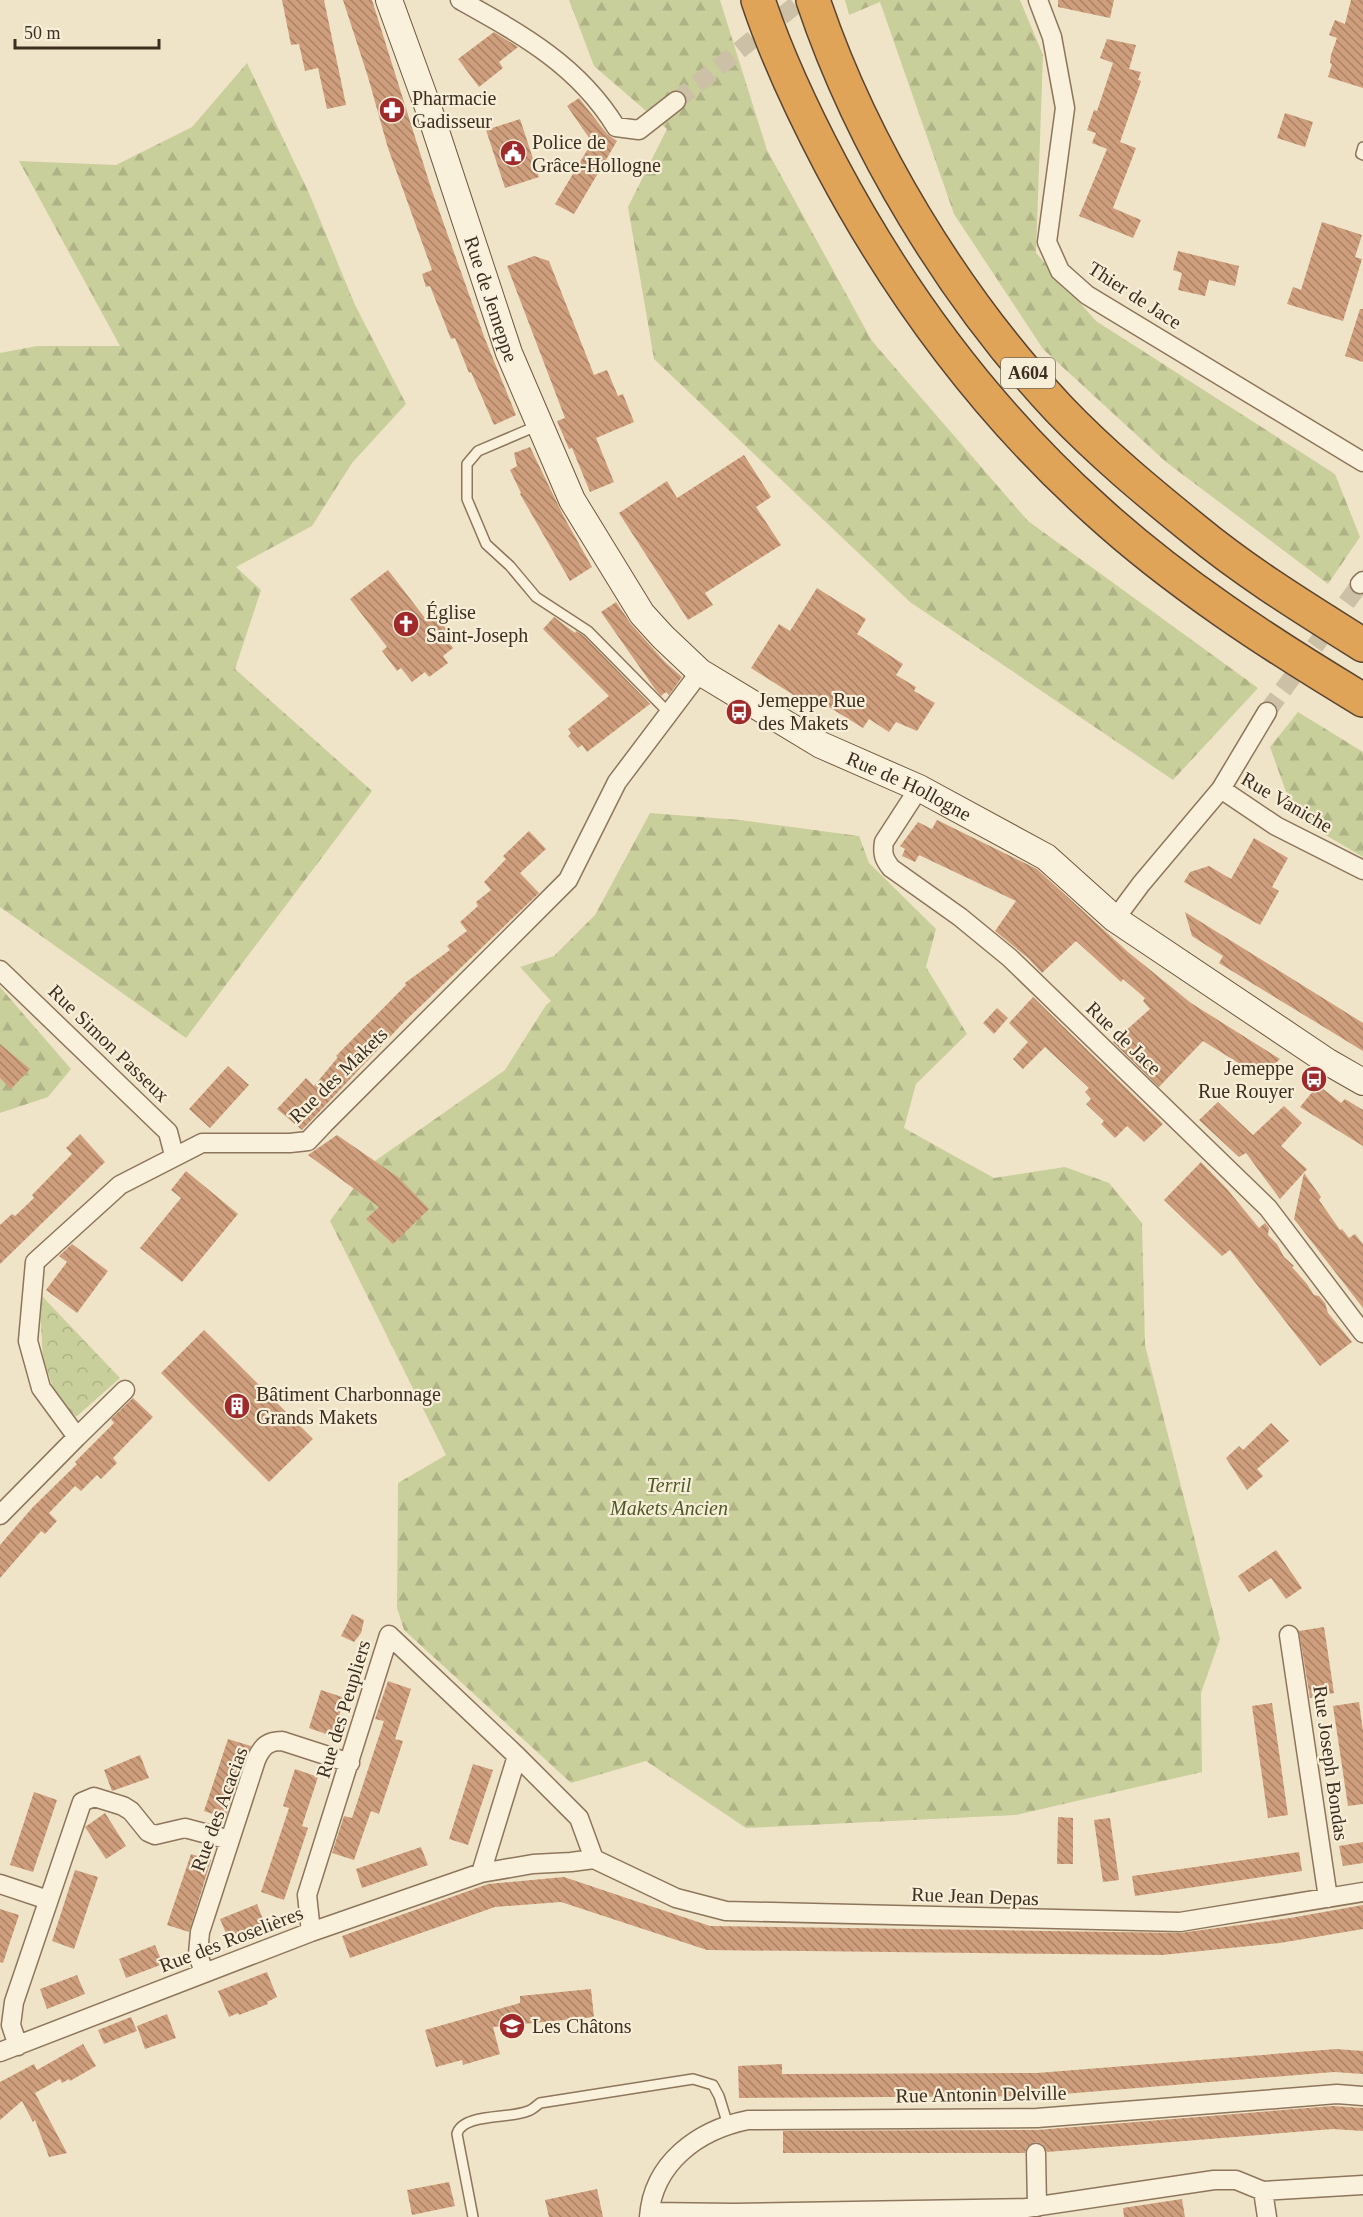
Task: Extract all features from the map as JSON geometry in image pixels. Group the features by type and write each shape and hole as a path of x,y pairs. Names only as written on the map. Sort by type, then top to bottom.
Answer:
{"highway":[{"name":"A604","path":"758,0 806,118 854,208 905,290 962,370 1028,446 1097,511 1170,571 1250,628 1363,700"},
{"name":"A604","path":"813,0 851,95 894,182 942,260 998,338 1060,410 1127,473 1196,531 1276,589 1363,645"}],"street":[{"name":"Rue de Jemeppe","path":"389,0 429,110 509,353 572,501 623,586"},
{"path":"460,0 542,48 579,78 605,110 616,128 639,130 676,101"},
{"name":"Thier de Jace","path":"1038,0 1052,37 1065,108 1047,242 1060,271 1087,295 1363,462"},
{"name":"Rue de Hollogne","path":"623,586 642,614 700,672 821,745 919,788 1047,857 1115,919 1328,1062 1363,1082"},
{"name":"Rue des Makets","path":"77,1437 41,1388 28,1341 35,1262 120,1185 174,1155 202,1143 308,1141 568,880 617,782 700,672"},
{"path":"1115,919 1221,789 1267,712"},
{"name":"Rue de Jace","path":"919,788 884,842 885,860 891,868 960,917 1010,958 1268,1208 1363,1333"},
{"name":"Rue Vaniche","path":"1221,789 1276,826 1363,870"},
{"name":"Rue Simon Passeux","path":"0,970 168,1132 174,1155"},
{"path":"0,1515 125,1390"},
{"name":"Rue des Peupliers","path":"311,1932 307,1895 389,1635 517,1756"},
{"name":"Rue Joseph Bondas","path":"1289,1635 1328,1898"},
{"name":"Rue des Acacias","path":"204,1973 198,1954 200,1932 256,1760 264,1746 272,1741 282,1741 350,1764"},
{"path":"481,1873 517,1756 579,1818 594,1859"},
{"path":"18,2046 11,2025 14,2002 82,1802 87,1799 104,1799 123,1806 131,1811 148,1832 155,1835 185,1828 230,1840"},
{"name":"Rue Jean Depas","path":"594,1859 676,1898 726,1911 1180,1922 1363,1892"},
{"name":"Rue des Roselières","path":"0,2052 311,1932 481,1873 533,1864 594,1859"},
{"path":"0,1884 48,1900"},
{"name":"Rue Antonin Delville","path":"650,2214 658,2184 671,2161 691,2142 728,2125 760,2119 1036,2118 1328,2095 1363,2096"},
{"path":"1036,2153 1037,2206"},
{"path":"650,2214 972,2213 1037,2206 1085,2208 1214,2180 1236,2180 1263,2191 1363,2186"},
{"path":"1263,2191 1267,2217"}],"lane":[{"path":"1363,147 1361,154 1363,155"},
{"path":"540,424 478,451 467,464 467,499 486,544 510,566 536,597 588,631 669,713"},
{"path":"473,2217 457,2134 458,2129 466,2122 527,2112 540,2103 693,2079 713,2085 728,2125"}],"green space":[{"path":"569,0 720,0 767,150 872,341 1028,521 1258,688 1173,780 910,602 654,359 628,207 667,129 594,66"},
{"path":"845,0 1020,0 1043,55 1036,253 1096,321 1335,474 1360,537 1328,584 1166,462 1043,349 954,214 880,2 849,15"},
{"path":"247,63 309,193 355,305 406,404 352,463 312,526 236,567 261,590 235,669 372,791 186,1038 0,907 0,353 37,346 120,346 19,161 116,165 192,127"},
{"path":"1298,712 1363,752 1363,857 1295,817 1270,747"},
{"name":"Terril Makets Ancien","path":"650,813 740,820 859,836 869,863 936,929 926,967 967,1034 916,1084 904,1128 994,1178 1065,1167 1109,1183 1142,1223 1145,1345 1220,1639 1201,1693 1202,1772 1016,1815 746,1828 646,1761 571,1783 404,1630 397,1608 398,1483 446,1455 330,1221 372,1163 505,1070 546,1005 551,1001 520,967 554,956 595,915"},
{"path":"0,987 71,1069 48,1097 0,1113"},
{"path":"39,1293 120,1378 76,1417 55,1393 43,1359"}],"building":[{"path":"282,0 324,0 346,105 327,109 318,68 305,71 299,44 291,45"},
{"path":"343,0 372,0 431,188 485,339 516,415 494,425 455,338 451,339 430,286 426,287 422,274 432,270 388,148"},
{"path":"1058,0 1114,0 1110,18 1058,7"},
{"path":"1351,0 1363,0 1363,88 1328,77 1332,64 1330,63 1331,55 1337,38 1329,35 1335,20 1345,24"},
{"path":"494,32 518,47 499,62 503,68 479,87 458,59"},
{"path":"1107,39 1136,45 1129,69 1141,72 1138,80 1141,81 1120,142 1136,148 1113,208 1141,220 1133,238 1079,216 1107,149 1092,143 1096,133 1087,130 1094,110 1097,111 1113,63 1100,58"},
{"path":"579,98 607,134 617,141 574,214 555,204 592,142 567,106"},
{"path":"1285,113 1313,122 1305,147 1277,138"},
{"name":"Police de Grâce-Hollogne","path":"520,119 539,177 505,188 486,130"},
{"path":"1322,222 1362,235 1355,257 1362,259 1343,321 1287,304 1293,287 1301,290"},
{"path":"1178,251 1239,266 1235,286 1209,280 1205,296 1178,290 1182,273 1173,270"},
{"path":"534,256 549,261 594,375 607,370 618,396 623,394 634,422 596,438 614,482 590,492 572,448 569,449 557,421 565,418 507,266"},
{"path":"1360,309 1363,309 1363,362 1345,356"},
{"path":"530,447 564,517 592,567 570,581 520,494 510,470 517,466 514,453"},
{"path":"744,455 771,497 756,507 781,545 705,593 713,605 688,620 619,513 667,481 677,498"},
{"name":"Église Saint-Joseph","path":"388,570 425,618 433,612 447,630 442,634 453,648 443,656 448,663 429,677 425,672 412,682 401,668 397,671 382,651 387,647 350,599"},
{"path":"817,588 866,619 857,634 903,664 896,675 916,687 914,691 935,703 917,731 896,722 889,732 869,719 863,728 816,699 811,706 751,668 779,624 790,631"},
{"path":"616,602 631,624 665,662 682,677 669,695 666,692 661,696 655,689 601,612"},
{"path":"554,617 575,633 576,631 584,636 650,704 587,752 582,745 578,748 568,736 571,733 568,729 609,696 543,629"},
{"path":"937,820 1037,869 1128,952 1191,1003 1280,1059 1261,1077 1203,1041 1159,1087 1113,1042 1150,1009 1143,1001 1145,998 1123,979 1121,982 1076,941 1042,973 1028,958 995,931 1016,901 919,855 915,862 902,856 905,849 900,846 918,822 932,829"},
{"path":"529,831 546,849 520,873 539,893 404,1022 302,1130 277,1109 306,1078 314,1086 338,1057 336,1056 406,985 405,983 450,950 447,946 467,931 460,922 478,906 476,902 491,890 484,882 506,859 503,856"},
{"path":"1254,838 1288,858 1272,887 1279,891 1260,925 1184,882 1190,872 1209,866 1231,879"},
{"path":"1185,912 1363,1023 1363,1051 1219,963 1223,956 1192,936"},
{"path":"1033,997 1163,1124 1144,1142 1127,1126 1115,1138 1101,1124 1104,1121 1086,1104 1091,1099 1085,1092 1089,1088 1045,1047 1023,1069 1013,1059 1028,1042 1009,1023"},
{"path":"997,1008 1008,1018 994,1034 983,1023"},
{"path":"0,1044 30,1069 11,1089 0,1078"},
{"path":"228,1066 249,1085 210,1128 189,1109"},
{"path":"1318,1085 1341,1103 1345,1099 1363,1110 1363,1146 1300,1107"},
{"path":"1218,1102 1253,1135 1284,1106 1302,1123 1281,1146 1307,1169 1280,1199 1246,1153 1239,1157 1199,1120"},
{"path":"80,1134 105,1162 0,1264 0,1225 12,1214 15,1216 34,1198 32,1195 72,1154 66,1148"},
{"path":"337,1135 398,1177 429,1209 393,1244 366,1219 379,1207 308,1155"},
{"path":"1201,1162 1259,1228 1265,1223 1269,1228 1268,1235 1277,1244 1284,1257 1294,1266 1292,1267 1314,1295 1319,1296 1325,1303 1328,1313 1352,1342 1320,1366 1230,1250 1222,1256 1164,1200"},
{"path":"186,1171 238,1214 182,1282 140,1248 181,1198 171,1190"},
{"path":"1304,1173 1340,1230 1342,1229 1349,1238 1355,1234 1363,1244 1363,1308 1294,1219"},
{"path":"72,1244 108,1271 77,1313 46,1290 67,1262 59,1256"},
{"name":"Bâtiment Charbonnage Grands Makets","path":"204,1330 313,1439 269,1482 161,1373"},
{"path":"133,1398 153,1417 113,1458 117,1463 101,1479 97,1475 81,1491 75,1486 49,1513 57,1521 45,1534 41,1531 0,1578 0,1545 33,1507 77,1464 75,1462 114,1423 111,1419"},
{"path":"1271,1423 1289,1441 1257,1469 1263,1476 1247,1490 1226,1458 1239,1446 1243,1450"},
{"path":"1276,1550 1302,1588 1286,1599 1271,1578 1249,1592 1238,1576"},
{"path":"352,1614 364,1620 361,1633 354,1642 341,1636"},
{"path":"1324,1627 1334,1693 1310,1698 1299,1631"},
{"path":"388,1681 411,1689 395,1739 403,1741 379,1814 371,1811 354,1860 332,1853 344,1816 352,1818 384,1721 375,1719"},
{"path":"321,1690 345,1698 332,1736 309,1728"},
{"path":"1359,1702 1363,1731 1363,1804 1348,1806 1333,1706"},
{"path":"1272,1703 1288,1815 1268,1818 1252,1706"},
{"path":"228,1739 251,1746 225,1818 204,1811"},
{"path":"140,1755 149,1778 112,1791 104,1770"},
{"path":"473,1764 493,1770 468,1845 449,1839"},
{"path":"295,1769 318,1777 302,1826 308,1828 284,1900 261,1892 289,1808 283,1806"},
{"path":"34,1792 57,1800 33,1872 10,1865"},
{"path":"105,1813 126,1846 106,1859 85,1827"},
{"path":"1058,1817 1073,1818 1073,1864 1057,1864"},
{"path":"1110,1818 1119,1880 1103,1882 1094,1820"},
{"path":"1363,1842 1363,1863 1343,1866 1339,1846"},
{"path":"421,1847 428,1865 362,1888 356,1869"},
{"path":"1299,1852 1302,1871 1135,1896 1132,1876"},
{"path":"191,1854 211,1860 189,1932 167,1925"},
{"path":"75,1870 98,1877 74,1949 52,1941"},
{"path":"564,1877 710,1926 1180,1933 1290,1918 1363,1905 1363,1929 1280,1943 1162,1955 707,1950 561,1902 495,1907 350,1958 342,1936 488,1884"},
{"path":"257,1904 265,1924 228,1938 220,1919"},
{"path":"0,1909 19,1915 3,1963 0,1962"},
{"path":"155,1945 163,1964 126,1978 119,1959"},
{"path":"267,1972 277,1997 267,2002 268,2004 229,2017 218,1991"},
{"path":"77,1975 85,1994 47,2009 40,1989"},
{"path":"591,1989 594,2017 493,2027 500,2054 463,2065 462,2060 436,2067 425,2030 520,2003 520,1996"},
{"path":"167,2014 176,2038 145,2049 137,2026"},
{"path":"131,2017 137,2031 104,2044 98,2030"},
{"path":"83,2044 96,2066 70,2081 69,2079 62,2083 60,2079 35,2093 67,2153 49,2157 35,2120 33,2122 22,2101 0,2120 0,2082 34,2064 37,2070"},
{"path":"1336,2049 1363,2051 1363,2074 1334,2072 1039,2096 739,2098 738,2066 782,2064 782,2074 1037,2073"},
{"path":"1333,2106 1363,2108 1363,2131 1333,2129 1047,2152 1042,2144 1035,2142 1027,2147 1025,2153 783,2153 783,2131 1037,2130"},
{"path":"449,2182 455,2206 412,2215 407,2190"},
{"path":"597,2189 603,2217 549,2217 545,2200"},
{"path":"1182,2199 1185,2217 1124,2217 1123,2208"}],"tunnel":[{"path":"676,101 802,0"},
{"path":"1267,712 1360,584"}],"place":[{"name":"Pharmacie Gadisseur","path":"392,110"},
{"name":"Police de Grâce-Hollogne","path":"513,153"},
{"name":"Église Saint-Joseph","path":"406,624"},
{"name":"Jemeppe Rue des Makets","path":"739,712"},
{"name":"Jemeppe Rue Rouyer","path":"1314,1079"},
{"name":"Bâtiment Charbonnage Grands Makets","path":"237,1406"},
{"name":"Les Châtons","path":"512,2026"}]}
